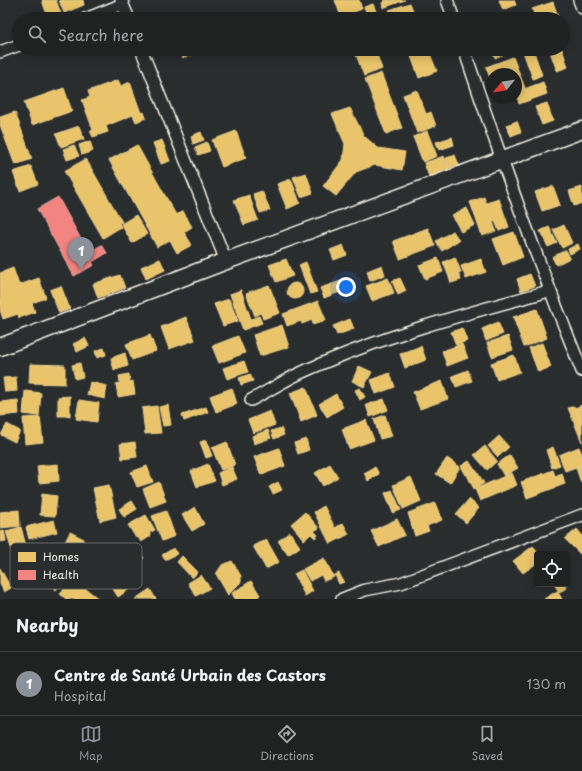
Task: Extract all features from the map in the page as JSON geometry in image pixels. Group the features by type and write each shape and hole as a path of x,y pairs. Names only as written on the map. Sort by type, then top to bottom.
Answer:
{"street":[{"path":"446,0 451,12"},
{"path":"579,0 582,8"},
{"path":"100,12 122,2 126,12"},
{"path":"0,52 12,48"},
{"path":"144,56 226,261"},
{"path":"466,56 501,161 549,291 582,371"},
{"path":"0,347 226,261 582,130"},
{"path":"251,400 307,370 388,339 462,314 549,291"},
{"path":"342,599 365,590 401,583 582,516"}],"building: Homes":[{"path":"42,0 56,0 60,12 46,12"},
{"path":"59,0 83,0 84,5 64,12"},
{"path":"335,0 359,0 362,9 354,12 339,12"},
{"path":"385,0 405,0 383,8 382,3"},
{"path":"499,0 514,0 516,5 503,10"},
{"path":"553,2 557,12 533,12 532,9"},
{"path":"410,3 414,12 390,12 389,10"},
{"path":"373,4 376,11 366,12 364,7"},
{"path":"357,56 377,56 382,69 364,76"},
{"path":"411,56 431,56 437,71 419,78"},
{"path":"525,56 535,56 542,75 533,79"},
{"path":"552,56 564,56 568,67 557,71"},
{"path":"513,57 517,68 486,68"},
{"path":"381,73 402,128 386,134 365,79"},
{"path":"118,80 121,86 130,82 141,113 144,112 146,118 136,122 133,115 106,126 108,132 93,137 90,131 93,130 82,100 90,97 88,91"},
{"path":"522,80 525,88 522,89"},
{"path":"543,82 547,94 522,103 522,90"},
{"path":"64,88 72,111 32,125 24,102"},
{"path":"417,90 426,114 431,112 436,126 417,133 403,95"},
{"path":"547,103 553,121 542,125 535,107"},
{"path":"350,108 364,136 378,148 405,152 402,170 375,165 356,172 336,196 323,186 343,160 345,144 332,114"},
{"path":"15,112 32,159 15,165 0,125 0,117"},
{"path":"517,121 521,132 511,136 506,125"},
{"path":"79,126 84,139 61,147 56,134"},
{"path":"236,131 246,158 222,167 212,140"},
{"path":"427,131 437,156 423,162 413,137"},
{"path":"201,132 204,140 193,144 191,136"},
{"path":"452,137 454,145 439,150 436,142"},
{"path":"162,140 170,161 161,164 153,143"},
{"path":"90,141 93,151 82,155 79,145"},
{"path":"207,142 210,151 198,155 195,147"},
{"path":"74,145 79,156 67,160 63,149"},
{"path":"137,145 176,215 183,211 192,227 184,232 192,245 177,253 170,240 157,247 109,160"},
{"path":"455,155 459,165 449,168 446,158"},
{"path":"444,156 449,169 429,177 424,163"},
{"path":"86,159 122,222 119,223 121,227 103,238 64,171"},
{"path":"31,166 38,184 20,191 13,172"},
{"path":"306,173 313,193 301,197 293,177"},
{"path":"291,179 300,203 287,209 277,184"},
{"path":"553,186 560,205 542,211 535,192"},
{"path":"582,187 582,203 574,206 569,191"},
{"path":"262,191 270,210 260,213 253,194"},
{"path":"249,195 258,220 244,225 234,200"},
{"path":"484,197 486,203 499,199 509,227 499,231 495,221 493,222 496,231 482,236 470,202"},
{"path":"467,208 475,225 461,232 452,215"},
{"path":"136,215 147,234 132,243 121,224"},
{"path":"564,225 572,243 562,248 553,230"},
{"path":"549,227 557,243 548,247 540,231"},
{"path":"428,228 435,246 400,259 393,241"},
{"path":"453,231 459,240 442,251 436,241"},
{"path":"514,232 523,257 503,265 493,239"},
{"path":"578,244 580,249 570,254 568,249"},
{"path":"343,245 347,255 334,260 330,250"},
{"path":"566,250 570,258 556,265 552,257"},
{"path":"455,257 461,272 449,277 443,262"},
{"path":"438,258 443,272 425,279 419,265"},
{"path":"160,259 165,270 146,279 141,267"},
{"path":"286,259 293,276 276,282 269,265"},
{"path":"481,259 486,272 466,279 461,266"},
{"path":"306,262 317,292 310,294 299,265"},
{"path":"382,265 385,275 370,281 367,271"},
{"path":"13,268 19,285 39,278 46,298 32,303 35,312 19,318 18,314 3,319 0,310 0,273"},
{"path":"459,274 461,280 451,283 449,277"},
{"path":"530,274 535,286 521,291 517,279"},
{"path":"120,275 125,288 98,298 93,284"},
{"path":"388,278 394,293 372,301 366,286"},
{"path":"400,278 406,291 398,295 392,281"},
{"path":"341,281 345,290 324,298 320,288"},
{"path":"292,283 298,283 303,288 301,297 298,299 292,299 287,294 287,288"},
{"path":"269,285 280,313 263,319 261,313 255,316 246,293"},
{"path":"61,286 70,309 59,313 50,290"},
{"path":"241,290 251,319 259,316 262,323 243,330 230,294"},
{"path":"229,299 238,321 223,326 214,304"},
{"path":"318,301 326,320 313,325 312,320 302,324 301,321 287,326 283,314"},
{"path":"537,309 547,338 524,347 513,317"},
{"path":"186,317 195,340 169,349 161,327"},
{"path":"350,319 354,329 337,335 333,326"},
{"path":"498,322 503,334 486,341 482,329"},
{"path":"282,325 289,347 260,356 253,335"},
{"path":"462,328 467,341 456,345 451,332"},
{"path":"150,335 156,351 132,360 126,344"},
{"path":"238,336 245,353 219,363 212,346"},
{"path":"508,336 513,350 492,357 487,343"},
{"path":"85,338 89,346 77,352 73,344"},
{"path":"542,343 551,367 538,372 529,348"},
{"path":"462,344 468,358 447,366 442,351"},
{"path":"421,346 426,360 405,368 400,354"},
{"path":"104,348 106,355 97,358 95,351"},
{"path":"125,353 128,366 114,370 111,358"},
{"path":"514,355 520,372 497,380 491,363"},
{"path":"244,361 248,372 227,379 223,368"},
{"path":"80,363 83,377 75,379 72,365"},
{"path":"30,364 65,365 65,384 29,383"},
{"path":"359,366 372,372 364,387 352,381"},
{"path":"468,370 472,381 456,387 452,376"},
{"path":"390,373 395,387 376,394 371,380"},
{"path":"129,374 130,382 133,381 135,394 118,397 116,384 120,383 119,376"},
{"path":"250,374 253,381 241,385 239,378"},
{"path":"16,377 17,391 5,392 3,378"},
{"path":"442,381 448,399 420,409 413,392"},
{"path":"90,382 107,386 105,399 87,395"},
{"path":"306,387 317,415 301,422 290,393"},
{"path":"232,388 237,404 216,412 210,396"},
{"path":"360,388 365,397 360,400 355,390"},
{"path":"25,391 41,393 39,416 23,414"},
{"path":"336,394 343,407 327,417 319,404"},
{"path":"70,396 70,416 58,416 58,397"},
{"path":"384,399 388,410 370,417 366,405"},
{"path":"18,400 19,414 0,416 0,402"},
{"path":"79,400 99,403 97,422 76,419"},
{"path":"168,405 171,425 163,426 159,407"},
{"path":"582,405 582,424 575,408"},
{"path":"157,406 161,433 145,434 142,408"},
{"path":"574,406 582,424 582,442 568,408"},
{"path":"206,407 208,412 184,421 182,415"},
{"path":"270,411 275,425 253,433 248,420"},
{"path":"385,415 392,436 380,439 374,419"},
{"path":"40,417 43,442 25,444 23,418"},
{"path":"366,420 374,440 349,449 342,429"},
{"path":"7,424 20,431 15,442 1,435"},
{"path":"281,428 284,435 274,439 271,431"},
{"path":"268,430 271,438 254,444 252,436"},
{"path":"499,436 509,447 498,457 488,446"},
{"path":"306,439 309,450 298,454 294,443"},
{"path":"206,440 212,456 206,458 200,442"},
{"path":"135,442 137,457 122,459 120,444"},
{"path":"227,442 235,465 221,470 212,448"},
{"path":"485,446 497,461 487,470 474,455"},
{"path":"553,447 560,465 552,468 546,450"},
{"path":"579,447 582,454 582,465 565,471 559,455"},
{"path":"279,448 285,466 261,475 254,457"},
{"path":"510,455 518,468 504,476 497,464"},
{"path":"447,458 460,467 450,483 436,474"},
{"path":"469,461 475,470 466,475 461,466"},
{"path":"58,464 59,481 39,483 37,466"},
{"path":"208,464 215,481 197,487 191,471"},
{"path":"330,464 338,477 323,486 315,473"},
{"path":"582,465 582,483 581,483 576,468"},
{"path":"147,466 153,482 137,487 131,472"},
{"path":"232,467 237,479 222,485 218,473"},
{"path":"375,467 379,474 368,481 364,473"},
{"path":"476,470 484,483 474,489 467,475"},
{"path":"553,470 555,476 562,473 565,484 527,498 521,482"},
{"path":"512,473 517,485 480,501 475,489"},
{"path":"411,477 421,501 403,509 393,485"},
{"path":"159,482 166,501 150,507 143,489"},
{"path":"278,482 282,490 273,494 269,487"},
{"path":"109,485 116,517 100,521 93,488"},
{"path":"392,490 401,510 393,513 385,493"},
{"path":"42,494 57,496 55,516 40,515"},
{"path":"469,499 479,508 466,523 456,514"},
{"path":"132,501 137,509 124,517 119,509"},
{"path":"435,503 442,520 427,526 429,531 415,536 408,513"},
{"path":"324,506 335,528 343,523 349,534 330,544 314,512"},
{"path":"195,507 204,524 192,531 182,515"},
{"path":"19,510 20,526 0,528 0,512"},
{"path":"166,511 175,536 162,541 152,516"},
{"path":"305,512 319,528 314,531 318,535 315,538 311,534 304,540 291,524"},
{"path":"146,515 155,530 149,533 151,536 141,542 138,537 136,538 128,525"},
{"path":"397,519 405,535 379,547 371,531"},
{"path":"54,520 57,532 29,539 26,527"},
{"path":"21,527 25,543 10,543 10,545 6,531"},
{"path":"577,529 582,535 582,556 565,539"},
{"path":"4,530 6,541 0,542 0,531"},
{"path":"70,532 84,539 82,543 64,543"},
{"path":"290,532 300,547 288,555 278,541"},
{"path":"266,539 279,562 266,569 253,546"},
{"path":"533,546 537,551 534,551 534,565 523,573 513,561"},
{"path":"174,548 177,554 165,560 162,555"},
{"path":"182,556 198,572 192,578 177,562"},
{"path":"324,558 334,577 324,581 321,575 310,581 303,569"},
{"path":"232,561 241,576 241,582 228,595 216,574 222,565"},
{"path":"0,568 10,589 4,592 0,584"},
{"path":"302,570 313,591 305,596 294,574"},
{"path":"339,573 344,582 339,584 335,575"},
{"path":"201,575 210,588 196,596 188,583"},
{"path":"251,581 260,595 255,599 235,599 232,593"},
{"path":"556,587 567,588 559,592"},
{"path":"64,589 86,589 99,599 66,599 60,594"},
{"path":"113,589 130,589 118,597"},
{"path":"150,589 156,599 135,599"},
{"path":"557,591 562,599 544,599"}],"building: Health":[{"path":"58,197 88,252 102,245 107,253 92,262 94,265 74,276 37,209"}],"place":[{"name":"Centre de Santé Urbain des Castors","path":"81,270"}]}
